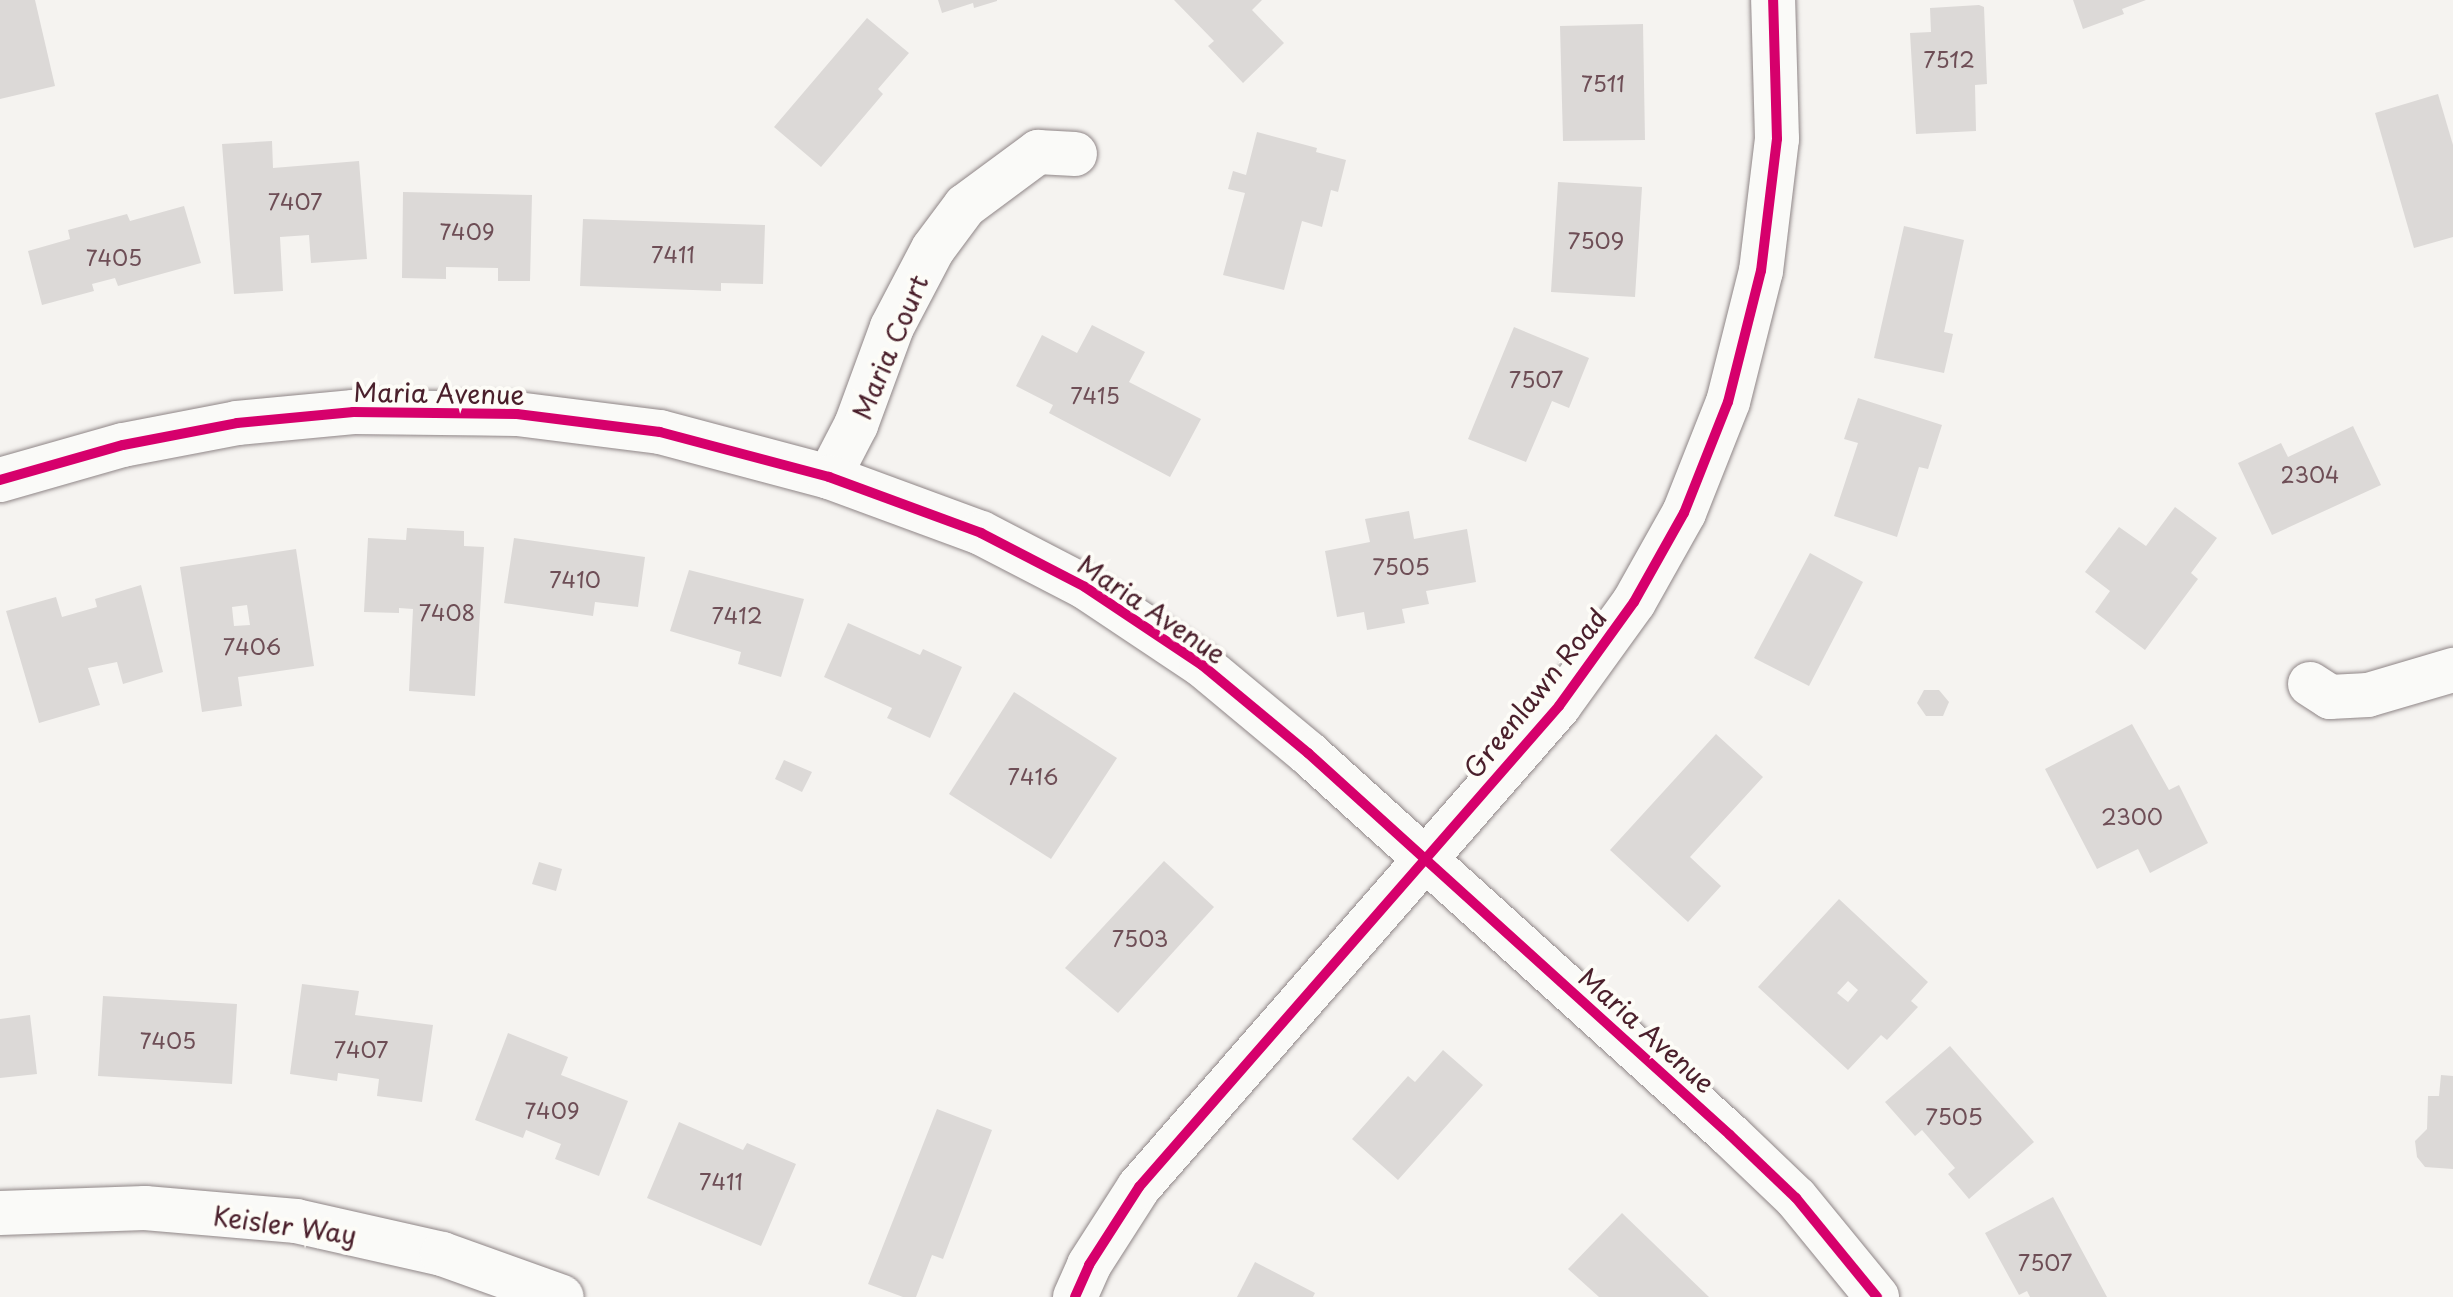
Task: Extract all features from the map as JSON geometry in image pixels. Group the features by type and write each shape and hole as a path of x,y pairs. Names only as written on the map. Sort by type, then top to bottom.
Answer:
{"street":[{"name":"Greenlawn Road","path":"1075,1297 1089,1265 1139,1187 1559,706 1634,602 1690,499 1728,402 1761,271 1777,139 1773,0"},
{"name":"Maria Court","path":"829,477 856,425 892,327 933,249 965,206 1038,152 1075,154"},
{"name":"Maria Avenue","path":"0,480 123,445 237,423 353,412 517,414 660,432 829,477 981,533 1085,587 1202,665 1308,753 1796,1198 1877,1297"},
{"path":"2310,684 2330,697 2368,695 2453,670"},
{"name":"Keisler Way","path":"0,1213 145,1208 296,1221 442,1254 562,1297"}],"building":[{"path":"0,0 35,0 55,86 0,99"},
{"path":"938,0 997,1 974,8 973,3 942,13"},
{"path":"1174,0 1262,0 1252,10 1284,43 1243,83 1208,46 1214,41"},
{"path":"2073,0 2146,0 2122,9 2124,14 2083,29"},
{"path":"1984,7 1987,84 1975,85 1976,131 1916,134 1910,33 1931,32 1930,8"},
{"path":"867,18 909,53 878,89 883,94 821,167 774,127"},
{"path":"1643,24 1645,140 1563,141 1560,26"},
{"path":"2438,94 2453,145 2453,237 2414,248 2375,113"},
{"path":"1257,132 1317,148 1316,152 1346,160 1338,192 1331,190 1322,227 1302,221 1284,290 1223,275 1245,193 1228,189 1233,171 1246,175"},
{"path":"272,141 273,168 359,161 367,259 311,263 309,235 280,237 283,291 234,294 222,144"},
{"path":"1558,182 1642,187 1635,297 1551,292"},
{"path":"403,192 532,195 530,281 498,281 498,268 446,267 446,279 402,278"},
{"path":"184,206 201,263 118,286 115,278 92,284 94,291 42,305 28,251 70,239 68,230 127,214 130,221"},
{"path":"583,219 765,225 763,284 721,283 721,291 580,286"},
{"path":"1904,226 1964,240 1944,332 1953,334 1944,373 1874,358"},
{"path":"1092,325 1145,352 1129,382 1201,419 1170,477 1049,413 1053,405 1016,386 1042,335 1077,353"},
{"path":"1514,327 1589,358 1569,408 1552,401 1526,462 1468,439"},
{"path":"1858,398 1942,425 1928,469 1919,467 1897,537 1834,516 1858,443 1844,439"},
{"path":"2353,426 2381,485 2272,535 2238,463 2281,443 2288,457"},
{"path":"2175,507 2217,538 2191,573 2198,579 2145,650 2095,612 2110,591 2085,572 2119,527 2146,546"},
{"path":"1409,511 1414,539 1467,529 1476,582 1426,591 1429,604 1402,609 1405,623 1367,630 1364,612 1337,617 1325,551 1370,542 1365,519"},
{"path":"407,528 464,531 464,546 484,547 475,696 409,691 413,609 399,608 399,613 364,612 368,538 406,540"},
{"path":"514,538 645,557 638,607 595,602 593,616 504,603"},
{"path":"296,549 314,666 238,677 242,706 202,712 180,567","holes":["247,605 250,625 234,626 232,607"]},
{"path":"1810,553 1863,582 1809,686 1754,658"},
{"path":"689,570 804,599 781,677 738,664 741,652 670,631"},
{"path":"141,585 163,672 123,684 117,662 88,668 100,705 39,723 6,611 56,597 62,617 97,607 95,599"},
{"path":"848,623 920,655 923,649 962,667 930,738 887,718 892,708 824,677"},
{"path":"1924,690 1939,690 1949,702 1943,716 1926,716 1917,703"},
{"path":"1014,692 1117,758 1051,859 949,794"},
{"path":"2132,724 2169,790 2179,785 2208,843 2150,873 2138,849 2097,869 2045,769"},
{"path":"1716,734 1763,777 1690,857 1721,886 1688,922 1610,850"},
{"path":"784,760 812,772 802,792 775,779"},
{"path":"1164,861 1214,907 1118,1013 1065,968"},
{"path":"539,862 562,869 556,891 532,884"},
{"path":"1839,899 1928,982 1911,1001 1918,1007 1887,1040 1881,1035 1848,1070 1758,987","holes":["1848,981 1858,990 1848,1002 1837,993"]},
{"path":"302,984 359,991 355,1015 433,1025 422,1102 377,1096 379,1079 338,1073 337,1081 290,1074"},
{"path":"103,996 237,1004 232,1084 98,1076"},
{"path":"30,1015 37,1074 0,1078 0,1019"},
{"path":"508,1033 568,1057 561,1075 628,1101 599,1176 555,1159 561,1144 526,1130 523,1138 475,1120"},
{"path":"1950,1046 2034,1142 1969,1199 1948,1174 1955,1168 1922,1130 1915,1136 1885,1102"},
{"path":"1443,1050 1483,1085 1398,1180 1352,1139 1408,1076 1415,1082"},
{"path":"2441,1075 2453,1076 2453,1169 2425,1167 2417,1157 2415,1141 2427,1129 2428,1096 2439,1096"},
{"path":"937,1109 992,1130 943,1259 932,1255 916,1297 903,1297 868,1284"},
{"path":"679,1122 743,1150 747,1143 796,1164 761,1246 647,1198"},
{"path":"2053,1197 2107,1297 2030,1297 2027,1291 2019,1295 1985,1233"},
{"path":"1622,1213 1709,1297 1599,1297 1568,1269"},
{"path":"1255,1262 1315,1293 1313,1297 1237,1297"}],"cycle path":[{"path":"1075,1297 1089,1265 1139,1187 1559,706 1634,602 1684,513 1728,402 1761,271 1777,139 1773,0"},
{"path":"0,480 123,445 237,423 353,412 517,414 660,432 829,477 981,533 1085,587 1202,665 1308,753 1796,1198 1877,1297"}]}
